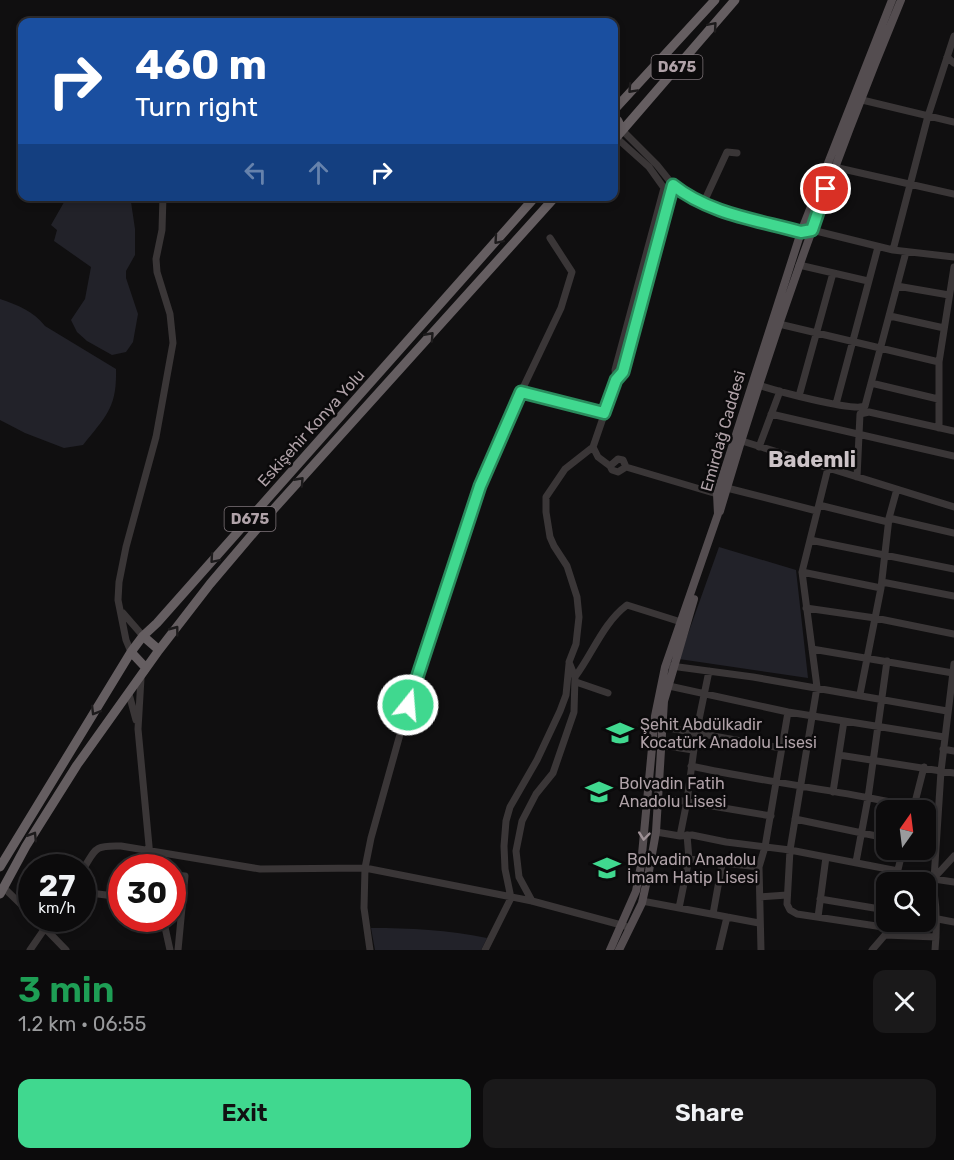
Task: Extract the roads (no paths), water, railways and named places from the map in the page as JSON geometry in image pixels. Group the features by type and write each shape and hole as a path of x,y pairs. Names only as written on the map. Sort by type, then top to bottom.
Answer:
{"highway":[{"name":"D675","path":"618,106 715,0"},
{"name":"D675","path":"618,135 735,0"},
{"path":"618,121 622,130"},
{"name":"Eskişehir Konya Yolu","path":"0,867 130,652 532,201"},
{"name":"D675","path":"2,890 26,846 77,765 159,650 210,584 272,511 551,201"},
{"path":"143,636 159,650"},
{"path":"130,652 146,668"}],"main road":[{"name":"Emirdağ Caddesi","path":"620,950 641,865 655,716 742,441 756,384 801,232 856,98 892,0"},
{"name":"Emirdağ Caddesi","path":"610,950 642,902 656,832 664,701 669,686 670,666 681,622 718,514 717,494 800,265 856,98 901,0"}],"street":[{"path":"892,250 928,116 954,36"},
{"path":"947,57 954,63"},
{"path":"856,98 954,122"},
{"path":"622,130 657,165 673,185 686,196 704,204 801,232 812,230 892,250 954,257"},
{"path":"618,141 649,167 664,188"},
{"path":"704,204 727,152 737,153"},
{"path":"834,167 954,194"},
{"path":"664,188 673,185"},
{"path":"485,950 511,898 505,869 504,846 506,821 510,807 537,760 560,711 566,695 569,662 576,644 579,617 577,597 567,566 550,537 546,497 565,469 593,447 616,380 623,372 673,185"},
{"path":"616,380 615,370 664,188"},
{"path":"130,652 118,600 119,582 126,547 156,436 174,343 170,314 157,272 156,259 162,230 163,201"},
{"path":"370,950 364,908 365,868 371,838 413,688 480,486 561,308 572,272 550,238"},
{"path":"837,405 878,247"},
{"path":"756,384 837,405 860,409 865,406 906,252"},
{"path":"800,265 868,281"},
{"path":"939,428 939,362 954,267"},
{"path":"799,396 833,273"},
{"path":"897,286 949,295"},
{"path":"890,316 945,328"},
{"path":"779,324 939,362"},
{"path":"871,383 938,399"},
{"path":"759,447 780,391"},
{"path":"521,392 604,413"},
{"path":"837,405 860,414 869,412 954,431"},
{"path":"771,414 954,456"},
{"path":"856,477 860,414"},
{"path":"742,441 954,507"},
{"path":"593,447 598,457 612,470 618,472 626,467 717,494"},
{"path":"828,468 802,572 817,687 789,850 787,904 790,910 797,914 876,926"},
{"path":"727,488 818,508 954,533"},
{"path":"860,694 881,585 889,520 897,489"},
{"path":"810,540 954,569"},
{"path":"802,572 954,596"},
{"path":"575,679 598,639 618,612 627,605 681,622"},
{"path":"806,608 875,618 954,634"},
{"path":"121,611 143,636"},
{"path":"132,624 148,628 157,623"},
{"path":"812,649 953,673"},
{"path":"856,862 874,760 887,661"},
{"path":"531,901 519,877 516,851 522,821 536,794 553,773 574,712 575,679 569,662"},
{"path":"934,872 940,771 954,664"},
{"path":"670,666 817,687 947,711"},
{"path":"679,908 689,859 684,835 693,750 709,671"},
{"path":"141,678 138,728 150,854"},
{"path":"575,679 608,693"},
{"path":"669,686 788,712 944,737"},
{"path":"129,694 138,728"},
{"path":"760,950 759,867 771,816 788,712"},
{"path":"833,792 844,721"},
{"path":"663,727 781,748"},
{"path":"661,745 693,750"},
{"path":"943,749 954,751"},
{"path":"839,755 954,773"},
{"path":"691,766 877,800"},
{"path":"916,800 924,767"},
{"path":"658,803 670,799 771,816"},
{"path":"795,819 876,836"},
{"path":"656,832 789,850 898,871 900,860"},
{"path":"93,854 102,845 260,868 365,868 531,901 627,926"},
{"path":"936,877 954,856"},
{"path":"818,917 826,857"},
{"path":"689,859 759,867"},
{"path":"713,914 722,864"},
{"path":"936,879 954,882"},
{"path":"2,890 18,903"},
{"path":"760,897 787,895"},
{"path":"820,899 876,910"},
{"path":"642,902 759,923"},
{"path":"934,950 938,919 936,905"},
{"path":"719,950 727,917"},
{"path":"938,919 954,922"},
{"path":"30,950 42,932"},
{"path":"49,932 66,950"},
{"path":"166,932 170,950"},
{"path":"178,950 180,932"},
{"path":"874,947 881,932"},
{"path":"874,947 888,932"},
{"path":"885,935 936,937"}],"place":[{"name":"Şehit Abdülkadir Kocatürk Anadolu Lisesi","path":"620,733"},
{"name":"Bolvadin Fatih Anadolu Lisesi","path":"599,792"},
{"name":"Bolvadin Anadolu İmam Hatip Lisesi","path":"607,868"}],"district":[{"name":"Bademli","path":"812,459"}]}
